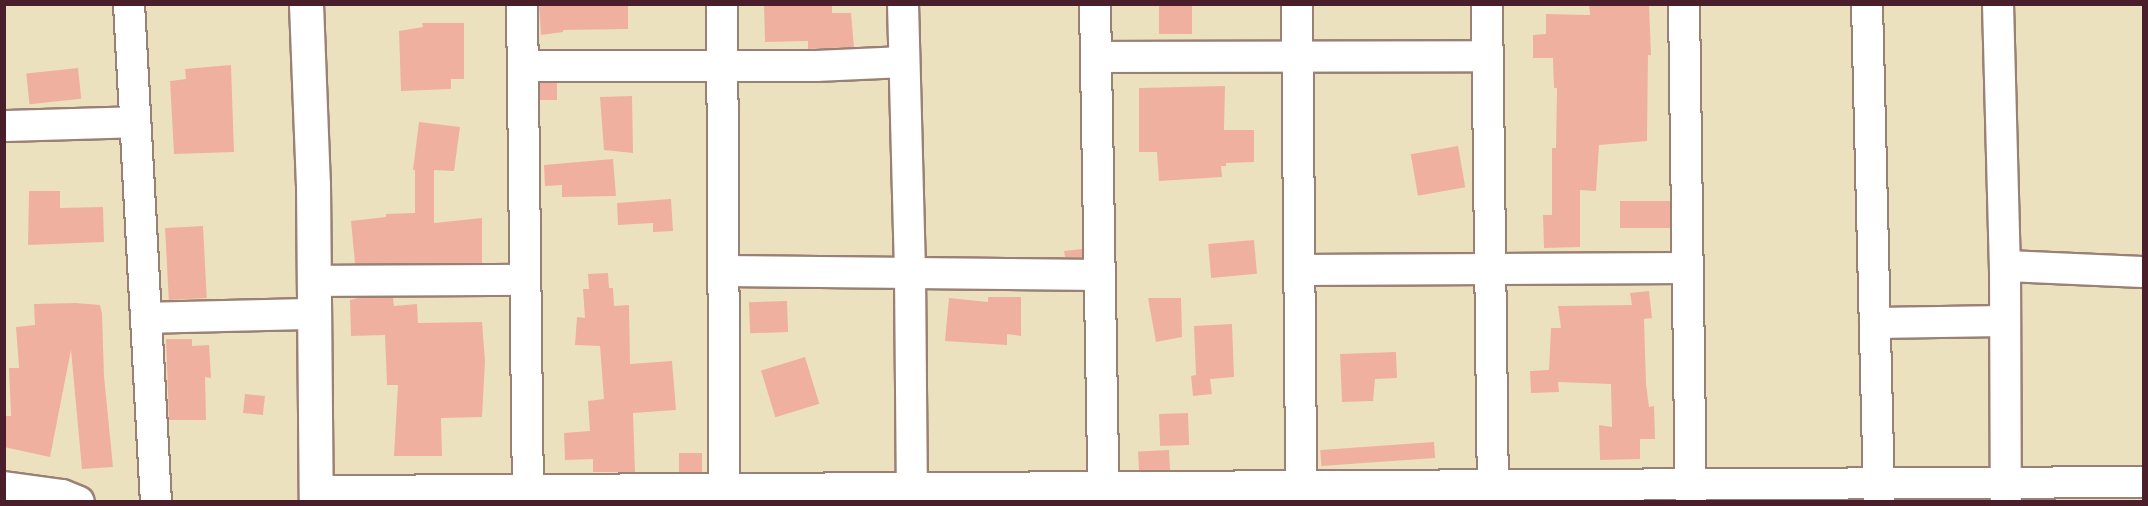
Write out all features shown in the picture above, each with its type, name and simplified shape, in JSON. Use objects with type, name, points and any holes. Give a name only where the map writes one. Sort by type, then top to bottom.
[{"type":"street","points":[[129,4],[156,501]]},
{"type":"street","points":[[306,4],[316,496],[1879,493],[2131,489]]},
{"type":"street","points":[[522,4],[528,496]]},
{"type":"street","points":[[722,4],[726,271],[725,495]]},
{"type":"street","points":[[903,4],[910,273],[912,495]]},
{"type":"street","points":[[1095,4],[1104,494]]},
{"type":"street","points":[[1296,4],[1301,494]]},
{"type":"street","points":[[1487,4],[1493,494]]},
{"type":"street","points":[[1684,4],[1691,493]]},
{"type":"street","points":[[1867,4],[1879,493]]},
{"type":"street","points":[[1998,4],[2005,266],[2005,492]]},
{"type":"street","points":[[1096,57],[1487,56]]},
{"type":"street","points":[[523,66],[723,66],[904,62]]},
{"type":"street","points":[[4,126],[135,122]]},
{"type":"street","points":[[2005,266],[2144,272]]},
{"type":"street","points":[[1299,270],[1687,268]]},
{"type":"street","points":[[726,271],[1100,275]]},
{"type":"street","points":[[313,281],[524,280]]},
{"type":"street","points":[[146,318],[313,314]]},
{"type":"street","points":[[1875,323],[2005,321]]},
{"type":"street","points":[[4,487],[62,495],[79,501]]},
{"type":"building","points":[[539,4],[628,4],[628,29],[563,30],[563,32],[541,35]]},
{"type":"building","points":[[764,4],[832,4],[832,13],[851,13],[854,47],[808,49],[808,41],[765,42]]},
{"type":"building","points":[[1159,4],[1192,4],[1192,34],[1159,34]]},
{"type":"building","points":[[1589,4],[1649,4],[1651,55],[1648,55],[1647,141],[1599,145],[1596,191],[1580,190],[1580,247],[1544,248],[1543,215],[1552,215],[1552,148],[1556,148],[1557,88],[1554,88],[1553,58],[1533,58],[1533,35],[1546,34],[1546,14],[1590,15]]},
{"type":"building","points":[[422,23],[464,23],[464,79],[451,79],[451,89],[401,91],[399,31],[423,27]]},
{"type":"building","points":[[231,65],[234,152],[174,154],[170,81],[186,79],[185,69]]},
{"type":"building","points":[[78,68],[81,99],[30,104],[26,73]]},
{"type":"building","points":[[540,83],[557,83],[557,100],[540,100]]},
{"type":"building","points":[[1225,86],[1224,130],[1254,130],[1254,162],[1226,163],[1226,166],[1221,166],[1222,177],[1159,181],[1157,152],[1139,152],[1139,88]]},
{"type":"building","points":[[632,96],[633,153],[604,150],[600,97]]},
{"type":"building","points":[[419,122],[460,127],[454,171],[434,170],[434,223],[482,218],[482,263],[355,264],[351,221],[386,217],[386,214],[415,213],[415,170],[413,170]]},
{"type":"building","points":[[1458,146],[1465,187],[1418,196],[1411,154]]},
{"type":"building","points":[[613,159],[616,196],[562,197],[562,185],[545,186],[544,165]]},
{"type":"building","points":[[29,191],[60,191],[60,208],[103,207],[104,242],[28,245]]},
{"type":"building","points":[[671,199],[673,231],[653,232],[653,223],[618,225],[617,203]]},
{"type":"building","points":[[1620,201],[1670,201],[1670,228],[1620,228]]},
{"type":"building","points":[[203,226],[207,298],[169,300],[165,228]]},
{"type":"building","points":[[1254,240],[1257,274],[1211,278],[1208,244]]},
{"type":"building","points":[[1082,249],[1082,258],[1065,257],[1064,251]]},
{"type":"building","points":[[608,273],[609,288],[613,288],[614,306],[629,305],[630,364],[672,361],[676,410],[633,413],[635,472],[593,472],[593,459],[565,460],[564,433],[590,431],[588,401],[604,399],[600,346],[575,345],[577,317],[585,318],[583,289],[589,289],[588,274]]},
{"type":"building","points":[[1649,291],[1652,318],[1644,319],[1646,384],[1649,407],[1654,406],[1655,439],[1640,439],[1640,459],[1600,460],[1599,425],[1612,427],[1611,384],[1558,382],[1559,392],[1531,393],[1530,371],[1549,370],[1551,328],[1561,328],[1558,306],[1632,305],[1630,293]]},
{"type":"building","points":[[988,297],[1021,297],[1021,336],[1007,334],[1007,345],[945,341],[949,298],[988,302]]},
{"type":"building","points":[[393,298],[394,306],[417,304],[418,323],[482,322],[485,361],[482,417],[441,418],[442,456],[394,456],[398,385],[387,385],[385,335],[351,336],[350,300]]},
{"type":"building","points":[[1148,298],[1181,298],[1182,337],[1156,342]]},
{"type":"building","points":[[787,301],[788,332],[750,333],[749,302]]},
{"type":"building","points":[[34,304],[100,305],[102,313],[104,376],[113,467],[82,469],[71,350],[50,457],[4,447],[4,416],[11,416],[9,368],[19,368],[16,327],[35,325]]},
{"type":"building","points":[[1232,324],[1234,377],[1210,379],[1212,394],[1193,396],[1191,376],[1196,375],[1194,326]]},
{"type":"building","points":[[166,339],[192,339],[192,346],[209,345],[211,378],[205,377],[206,420],[169,420]]},
{"type":"building","points":[[1396,352],[1397,378],[1375,379],[1373,401],[1342,402],[1340,354]]},
{"type":"building","points":[[805,357],[819,404],[775,417],[761,370]]},
{"type":"building","points":[[245,394],[265,396],[263,415],[243,413]]},
{"type":"building","points":[[1188,413],[1189,445],[1160,446],[1159,414]]},
{"type":"building","points":[[1434,442],[1435,458],[1321,466],[1320,450]]},
{"type":"building","points":[[1169,450],[1170,470],[1139,472],[1138,452]]},
{"type":"building","points":[[679,453],[702,453],[702,472],[679,472]]}]
